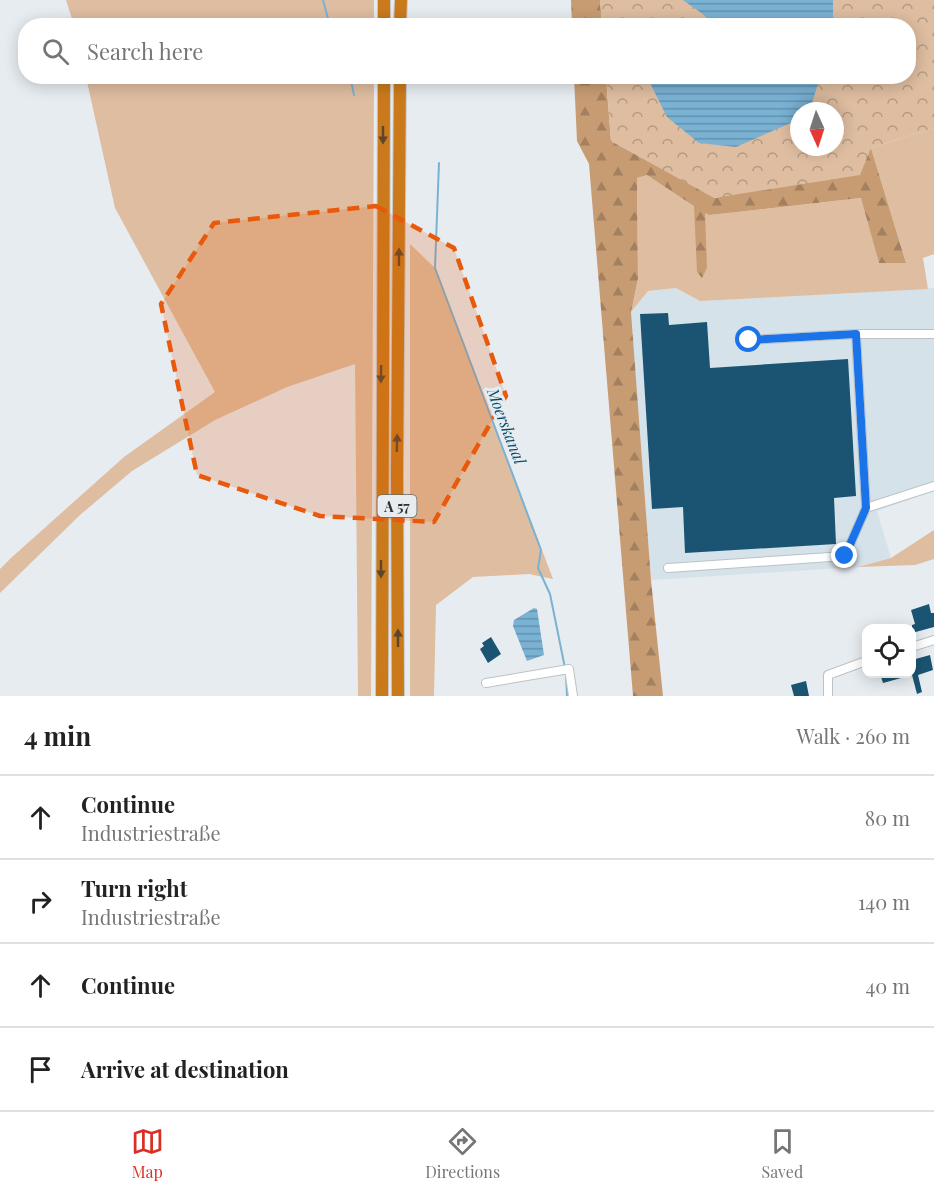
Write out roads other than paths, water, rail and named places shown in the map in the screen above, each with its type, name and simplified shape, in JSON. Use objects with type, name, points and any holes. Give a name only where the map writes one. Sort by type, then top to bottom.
[{"type":"highway","points":[[384,0],[384,18]]},
{"type":"highway","points":[[400,18],[401,0]]},
{"type":"highway","name":"A 57","points":[[382,696],[384,84]]},
{"type":"highway","name":"A 57","points":[[398,696],[400,84]]},
{"type":"street","points":[[668,568],[845,556],[866,508],[856,334]]},
{"type":"street","points":[[749,340],[856,334],[934,334]]},
{"type":"street","points":[[866,508],[934,486]]},
{"type":"street","points":[[916,646],[934,640]]},
{"type":"street","points":[[828,696],[828,675],[862,662]]},
{"type":"street","points":[[486,682],[566,669],[573,696]]},
{"type":"water","points":[[683,0],[833,0],[833,18],[706,18]]},
{"type":"water","points":[[650,84],[818,84],[812,102],[790,102],[790,123],[736,147],[699,143],[667,117]]},
{"type":"water","points":[[534,608],[537,609],[544,655],[527,661],[513,626],[514,620]]},
{"type":"waterway","name":"Moerskanal","points":[[323,0],[328,18]]},
{"type":"waterway","name":"Moerskanal","points":[[352,84],[354,95]]},
{"type":"waterway","name":"Moerskanal","points":[[439,163],[435,268],[541,550],[538,568],[550,594],[565,668]]},
{"type":"waterway","name":"Moerskanal","points":[[566,673],[567,696]]}]
